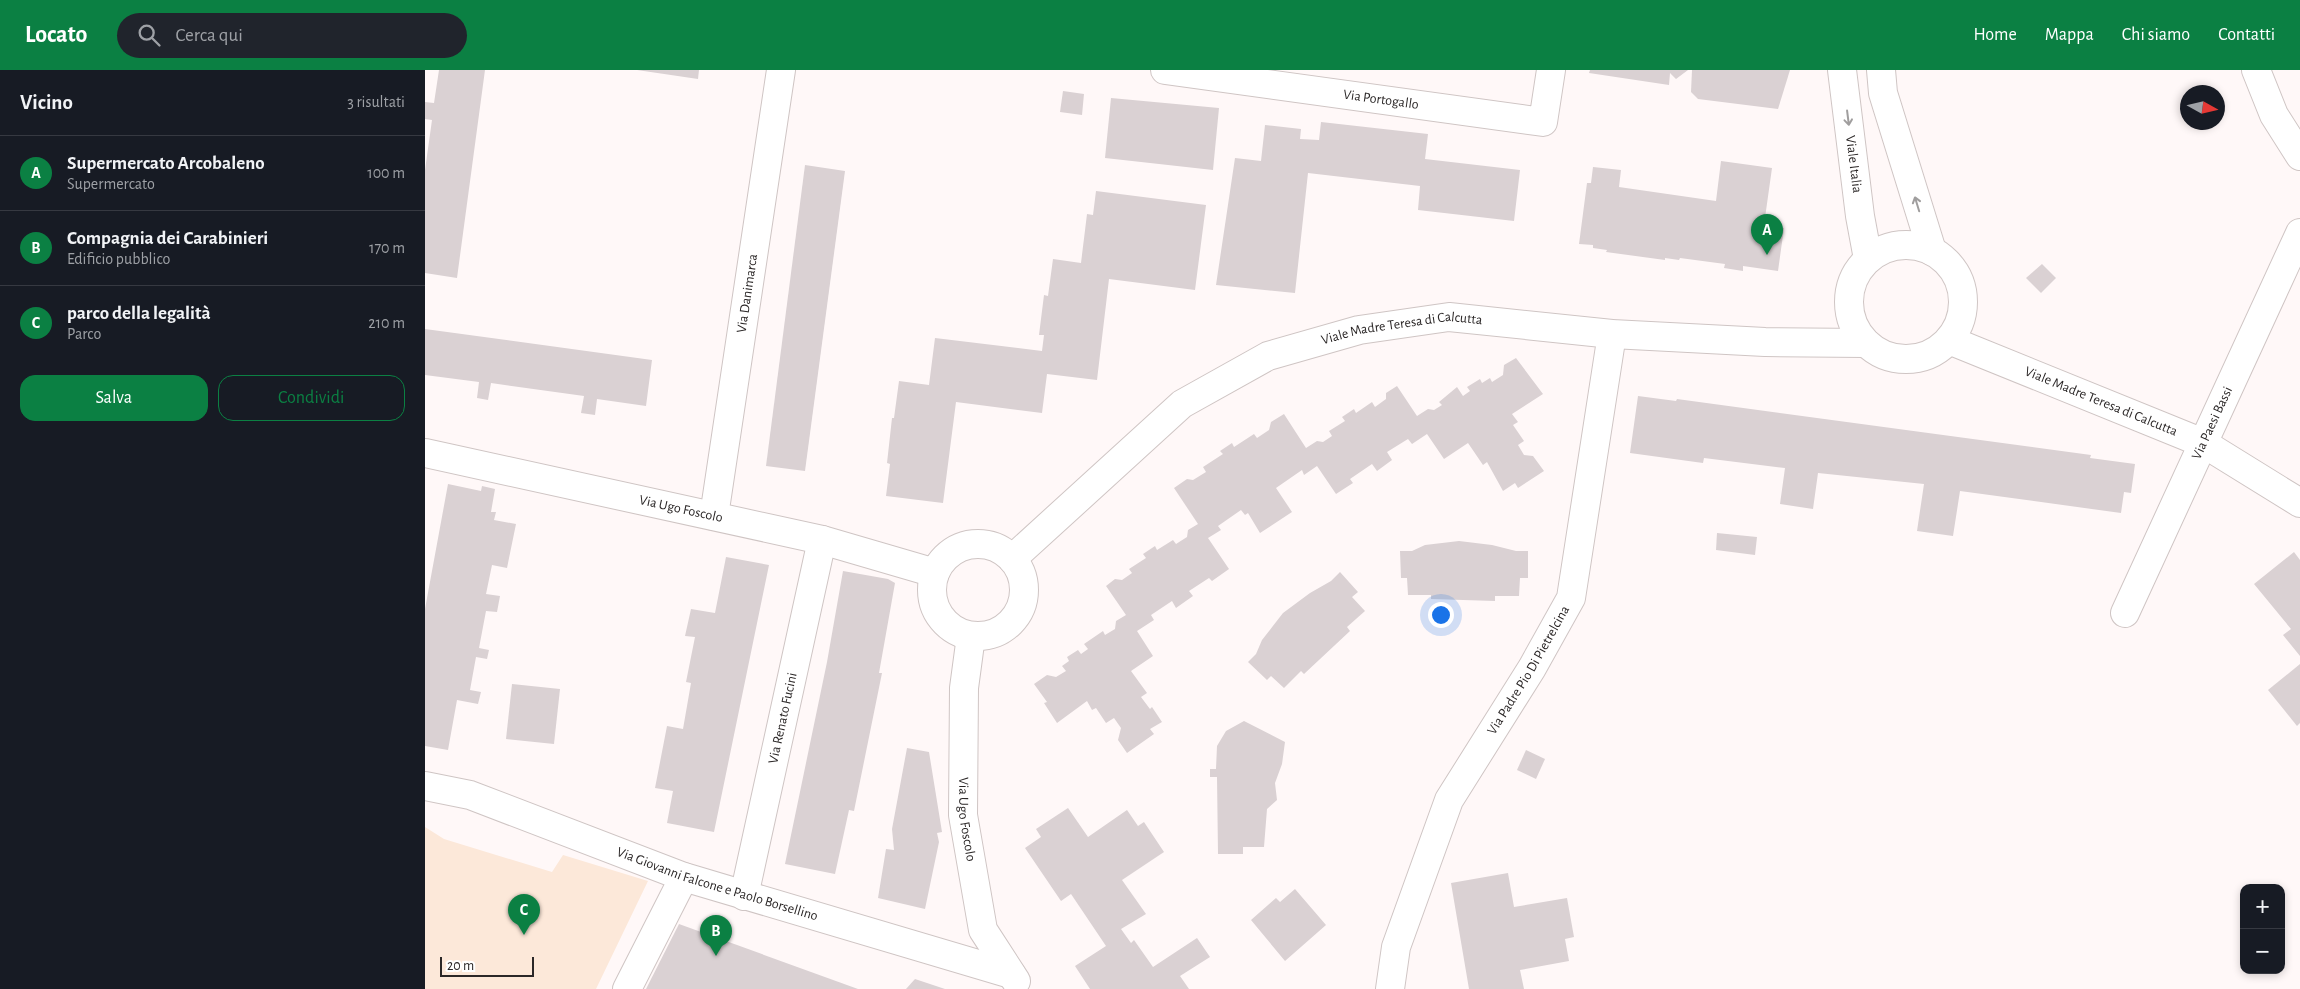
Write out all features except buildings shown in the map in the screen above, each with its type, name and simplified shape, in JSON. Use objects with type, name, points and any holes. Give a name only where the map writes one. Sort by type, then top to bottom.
[{"type":"street","name":"Via Danimarca","points":[[714,516],[781,70]]},
{"type":"street","name":"Via Portogallo","points":[[1165,70],[1543,122],[1551,70]]},
{"type":"street","name":"Viale Italia","points":[[1842,70],[1859,216],[1868,259]]},
{"type":"street","points":[[1881,70],[1883,92],[1932,250]]},
{"type":"street","points":[[2256,70],[2274,116],[2300,156]]},
{"type":"street","name":"Via Paesi Bassi","points":[[2125,613],[2300,233]]},
{"type":"street","points":[[1903,244],[1932,250],[1948,262],[1959,279],[1963,299],[1959,322],[1949,340],[1934,352],[1923,357],[1903,360],[1883,355],[1866,343],[1854,327],[1848,301],[1855,274],[1868,259],[1883,248],[1903,244]]},
{"type":"street","name":"Viale Madre Teresa di Calcutta","points":[[1012,559],[1182,404],[1268,356],[1359,330],[1449,317],[1612,334],[1765,342],[1866,343]]},
{"type":"street","name":"Via Padre Pio Di Pietrelcina","points":[[1390,989],[1396,947],[1449,800],[1532,668],[1571,598],[1612,334]]},
{"type":"street","name":"Viale Madre Teresa di Calcutta","points":[[1949,340],[2203,443],[2300,503]]},
{"type":"street","name":"Via Ugo Foscolo","points":[[426,458],[714,516],[822,540],[935,573]]},
{"type":"street","name":"Via Renato Fucini","points":[[744,896],[822,540]]},
{"type":"street","points":[[984,543],[1006,552],[1012,559],[1021,572],[1024,596],[1015,618],[995,633],[971,636],[949,627],[934,607],[931,583],[941,560],[960,546],[984,543]]},
{"type":"street","name":"Via Ugo Foscolo","points":[[971,636],[964,688],[963,815],[983,930],[1016,982]]},
{"type":"street","name":"Via Giovanni Falcone e Paolo Borsellino","points":[[425,786],[470,795],[684,877],[1016,982]]},
{"type":"street","points":[[627,989],[684,877]]},
{"type":"shaded area","points":[[425,827],[444,839],[552,872],[563,855],[648,881],[596,989],[425,989]]},
{"type":"place","name":"Supermercato Arcobaleno","points":[[1767,255]]},
{"type":"place","name":"parco della legalità","points":[[524,935]]},
{"type":"place","name":"Compagnia dei Carabinieri","points":[[716,956]]}]
